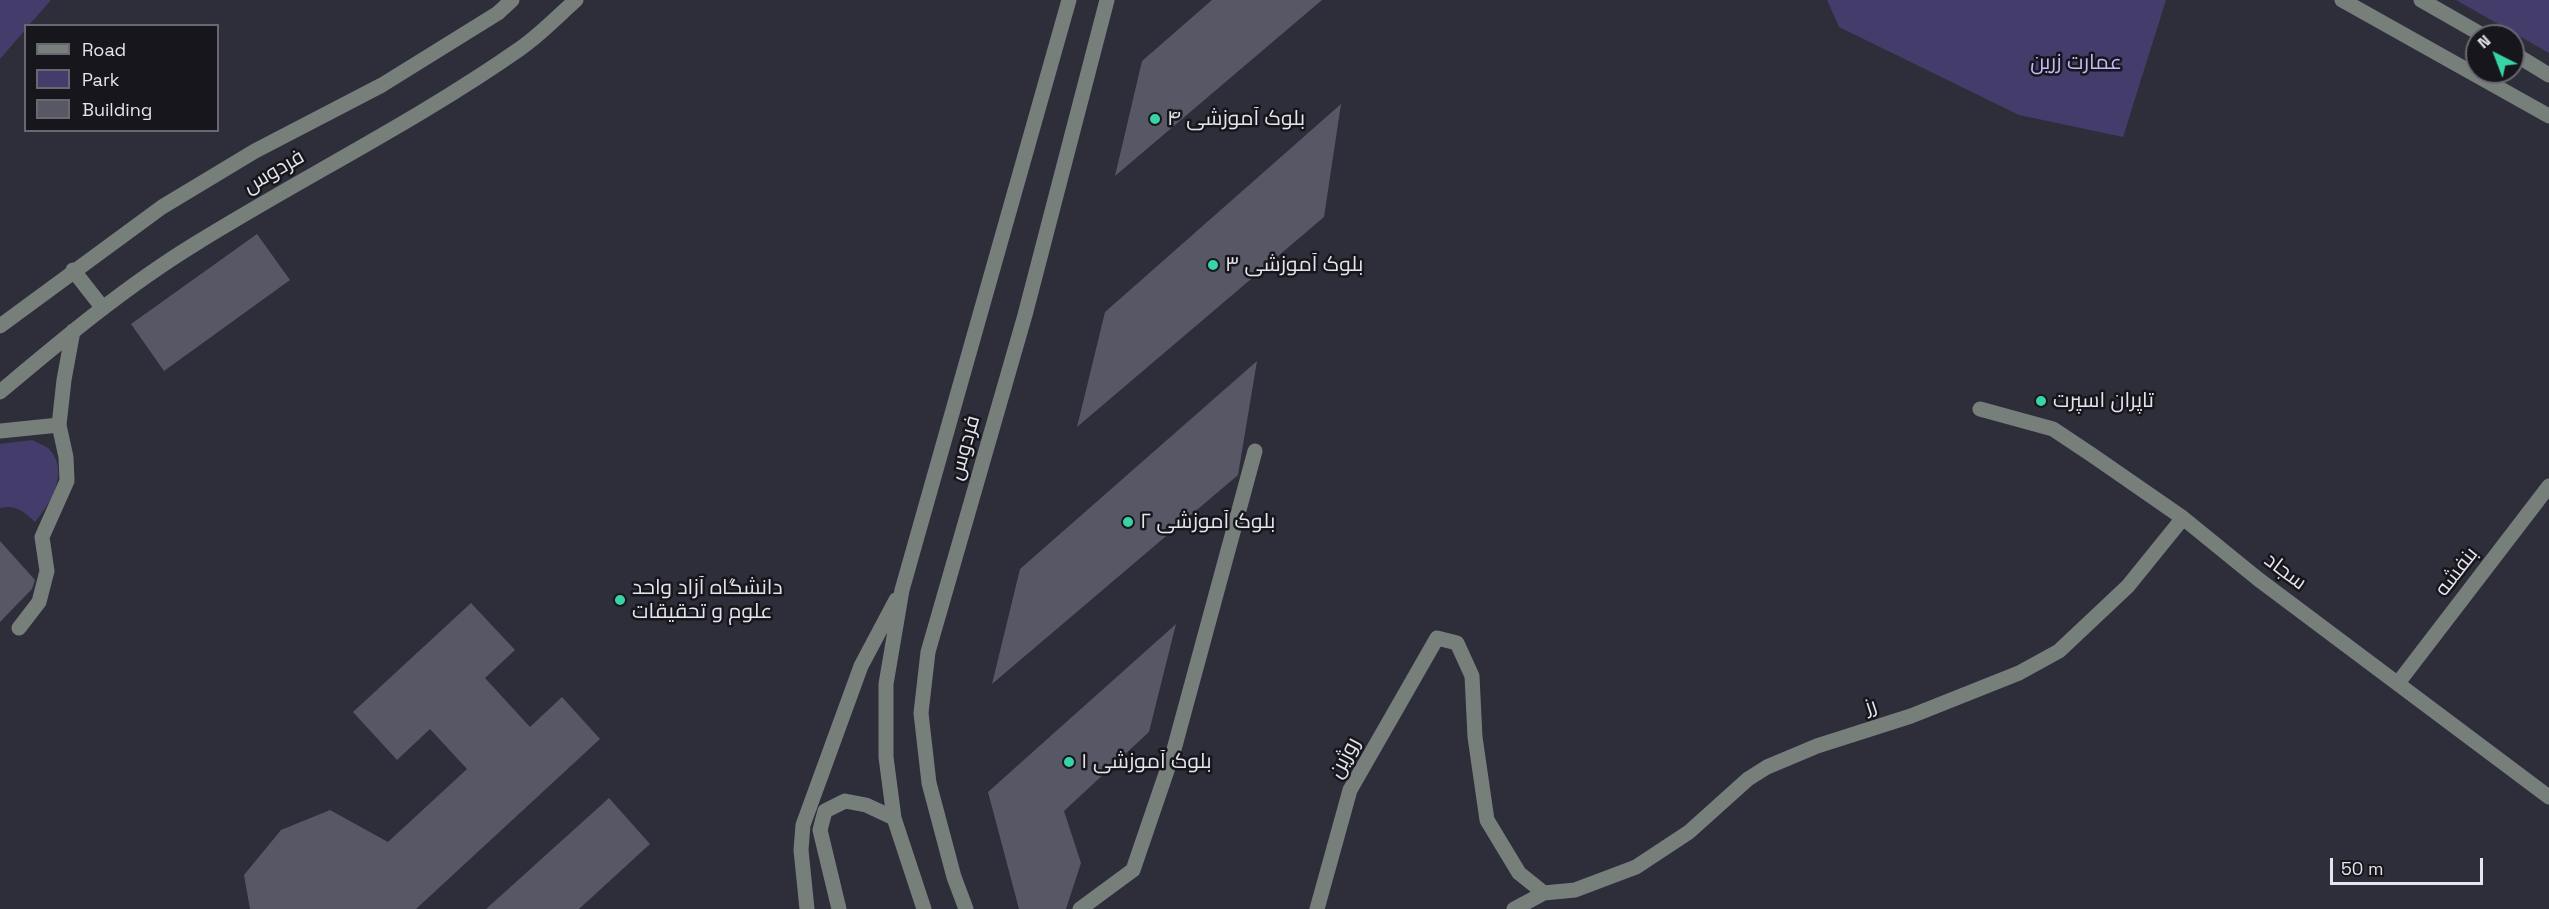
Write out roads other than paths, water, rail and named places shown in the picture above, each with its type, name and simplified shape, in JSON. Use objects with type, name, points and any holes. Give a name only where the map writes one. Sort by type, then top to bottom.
[{"type":"street","name":"فردوس","points":[[0,326],[73,270],[171,202],[255,151],[382,85],[498,13],[512,0]]},
{"type":"street","name":"فردوس","points":[[0,392],[102,307],[192,246],[286,188],[396,128],[523,46],[576,0]]},
{"type":"street","name":"فردوس","points":[[924,909],[894,818],[886,757],[886,684],[902,590],[1069,0]]},
{"type":"street","name":"فردوس","points":[[966,909],[954,877],[929,783],[921,713],[928,652],[1025,315],[1107,0]]},
{"type":"street","points":[[2342,0],[2549,116]]},
{"type":"street","points":[[2421,0],[2465,25]]},
{"type":"street","points":[[2525,60],[2549,75]]},
{"type":"street","points":[[73,270],[102,307]]},
{"type":"street","points":[[19,628],[39,602],[47,571],[42,537],[67,481],[66,457],[59,425],[73,331]]},
{"type":"street","name":"سجاد","points":[[1980,409],[2053,429],[2183,518],[2258,579],[2549,797]]},
{"type":"street","points":[[0,431],[59,425]]},
{"type":"street","points":[[1080,909],[1133,870],[1173,753],[1255,451]]},
{"type":"street","name":"بنفشه","points":[[2398,683],[2549,486]]},
{"type":"street","name":"رز","points":[[1544,893],[1575,890],[1636,867],[1689,832],[1748,779],[1767,767],[1817,746],[1911,716],[1999,681],[2059,651],[2128,586],[2183,518]]},
{"type":"street","points":[[807,909],[801,850],[802,825],[861,666],[902,590]]},
{"type":"street","name":"روژین","points":[[1317,909],[1350,790],[1437,639],[1457,643],[1472,676],[1475,737],[1487,820],[1519,873],[1544,893]]},
{"type":"street","points":[[839,909],[820,830],[825,811],[845,801],[866,805],[894,818]]},
{"type":"street","points":[[1514,909],[1544,893]]},
{"type":"place","name":"بلوک آموزشی ۴","points":[[1155,119]]},
{"type":"place","name":"بلوک آموزشی ۳","points":[[1213,265]]},
{"type":"place","name":"تاپران اسپرت","points":[[2041,401]]},
{"type":"place","name":"بلوک آموزشی ۲","points":[[1128,522]]},
{"type":"place","name":"دانشگاه آزاد واحد علوم و تحقیقات","points":[[620,600]]},
{"type":"place","name":"بلوک آموزشی ۱","points":[[1069,762]]},
{"type":"park label","name":"عمارت زرین","points":[[2076,63]]}]
